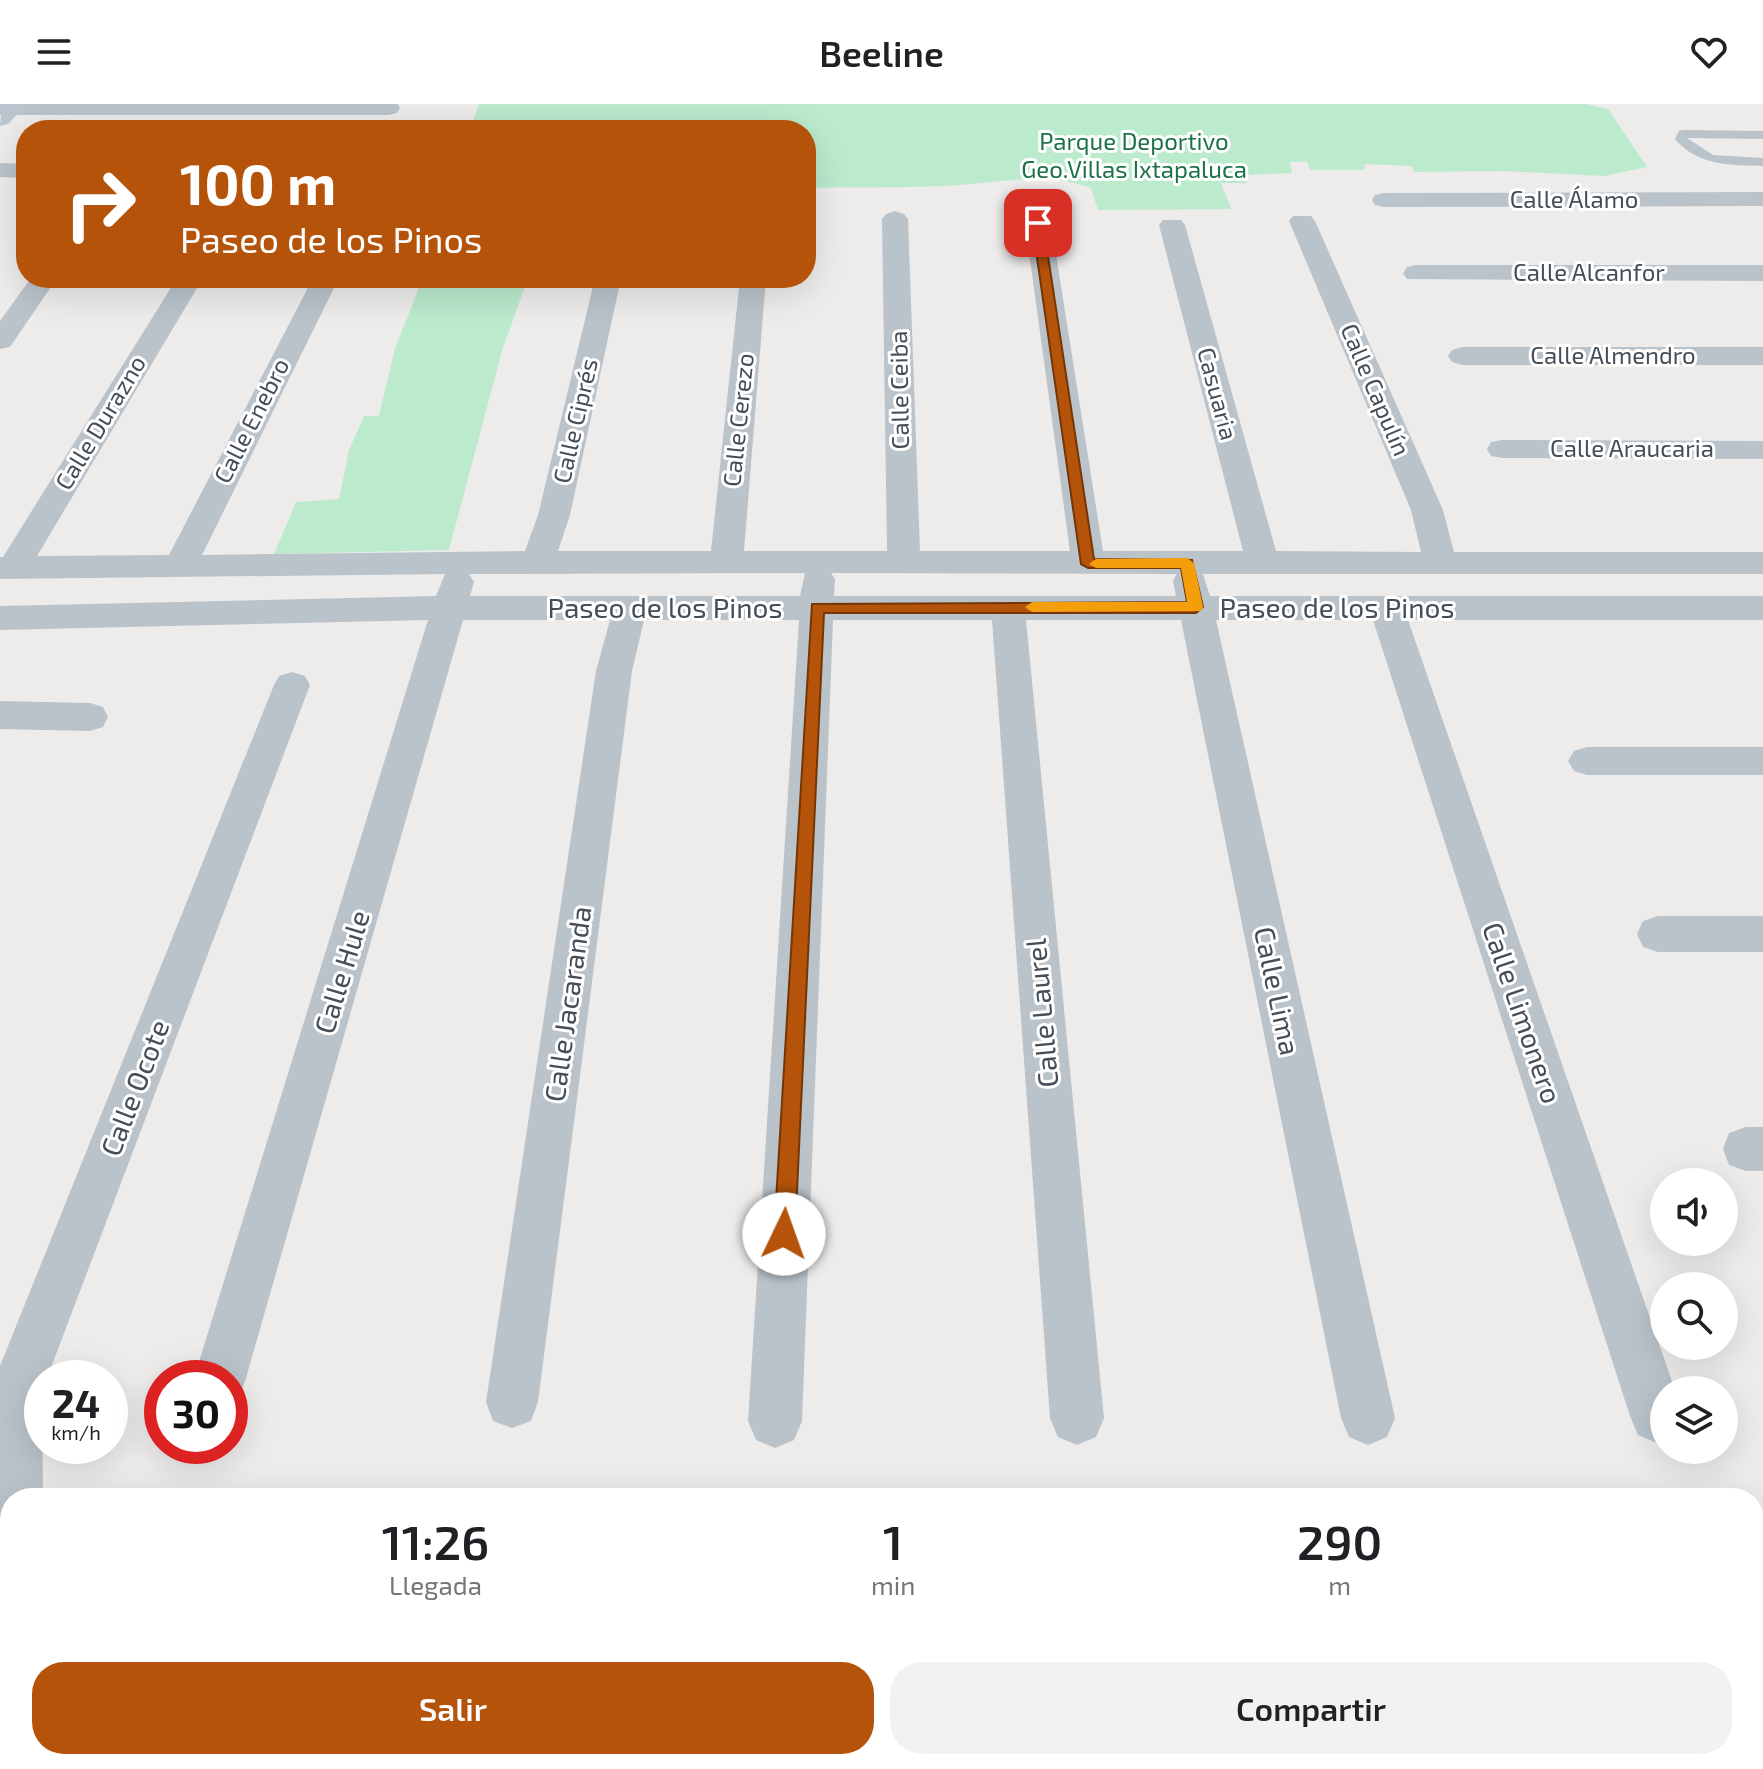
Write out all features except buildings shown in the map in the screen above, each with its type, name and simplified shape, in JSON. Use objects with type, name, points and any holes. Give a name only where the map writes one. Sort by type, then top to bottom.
[{"type":"street","points":[[7,110],[389,108]]},
{"type":"street","name":"Calle Álamo","points":[[1384,200],[1763,199]]},
{"type":"street","name":"Calle Ceiba","points":[[895,219],[904,562]]},
{"type":"street","name":"Calle Capulín","points":[[1302,221],[1427,510],[1440,562]]},
{"type":"street","points":[[1038,223],[1088,564]]},
{"type":"street","name":"Casuaria","points":[[1172,225],[1263,563]]},
{"type":"street","name":"Calle Alcanfor","points":[[1416,273],[1763,273]]},
{"type":"street","points":[[0,341],[37,288]]},
{"type":"street","name":"Calle Durazno","points":[[6,568],[184,288]]},
{"type":"street","name":"Calle Enebro","points":[[180,565],[321,288]]},
{"type":"street","name":"Calle Ciprés","points":[[538,562],[554,515],[606,288]]},
{"type":"street","name":"Calle Cerezo","points":[[726,562],[752,288]]},
{"type":"street","name":"Calle Almendro","points":[[1462,356],[1763,356]]},
{"type":"street","name":"Calle Araucaria","points":[[1502,449],[1763,450]]},
{"type":"street","name":"Paseo de los Pinos","points":[[6,568],[538,562],[1763,563]]},
{"type":"street","points":[[775,1421],[819,562]]},
{"type":"street","name":"Calle Lima","points":[[1187,563],[1368,1418]]},
{"type":"street","name":"Calle Hule","points":[[225,1360],[451,608],[461,565]]},
{"type":"street","name":"Calle Jacaranda","points":[[512,1402],[614,671],[630,607]]},
{"type":"street","name":"Calle Laurel","points":[[1008,607],[1077,1418]]},
{"type":"street","name":"Paseo de los Pinos","points":[[0,618],[451,608],[1763,608]]},
{"type":"street","name":"Calle Limonero","points":[[1387,610],[1650,1395]]},
{"type":"street","name":"Calle Ocote","points":[[15,1488],[17,1389],[292,685]]},
{"type":"street","points":[[0,715],[90,717]]},
{"type":"street","points":[[1587,761],[1763,761]]},
{"type":"street","points":[[1658,934],[1763,934]]},
{"type":"lane","points":[[1763,135],[1683,134],[1681,139],[1696,155],[1712,160],[1763,162]]},
{"type":"green space","name":"Parque Deportivo Geo.Villas Ixtapaluca","points":[[479,104],[1585,104],[1608,109],[1647,167],[1604,176],[1502,171],[1415,172],[1411,166],[1365,164],[1364,170],[1310,170],[1307,162],[1290,162],[1292,173],[1245,175],[1247,183],[1221,183],[1231,209],[1098,210],[1091,188],[1055,180],[926,187],[816,188],[816,120],[473,120]]},
{"type":"green space","points":[[419,288],[524,288],[502,351],[449,550],[274,554],[296,502],[339,499],[349,450],[364,416],[379,416],[395,348]]},
{"type":"slow traffic","points":[[1032,607],[1196,607],[1187,563],[1096,564]]},
{"type":"route","points":[[784,1234],[817,608],[1196,607],[1187,563],[1088,564],[1038,223]]}]
